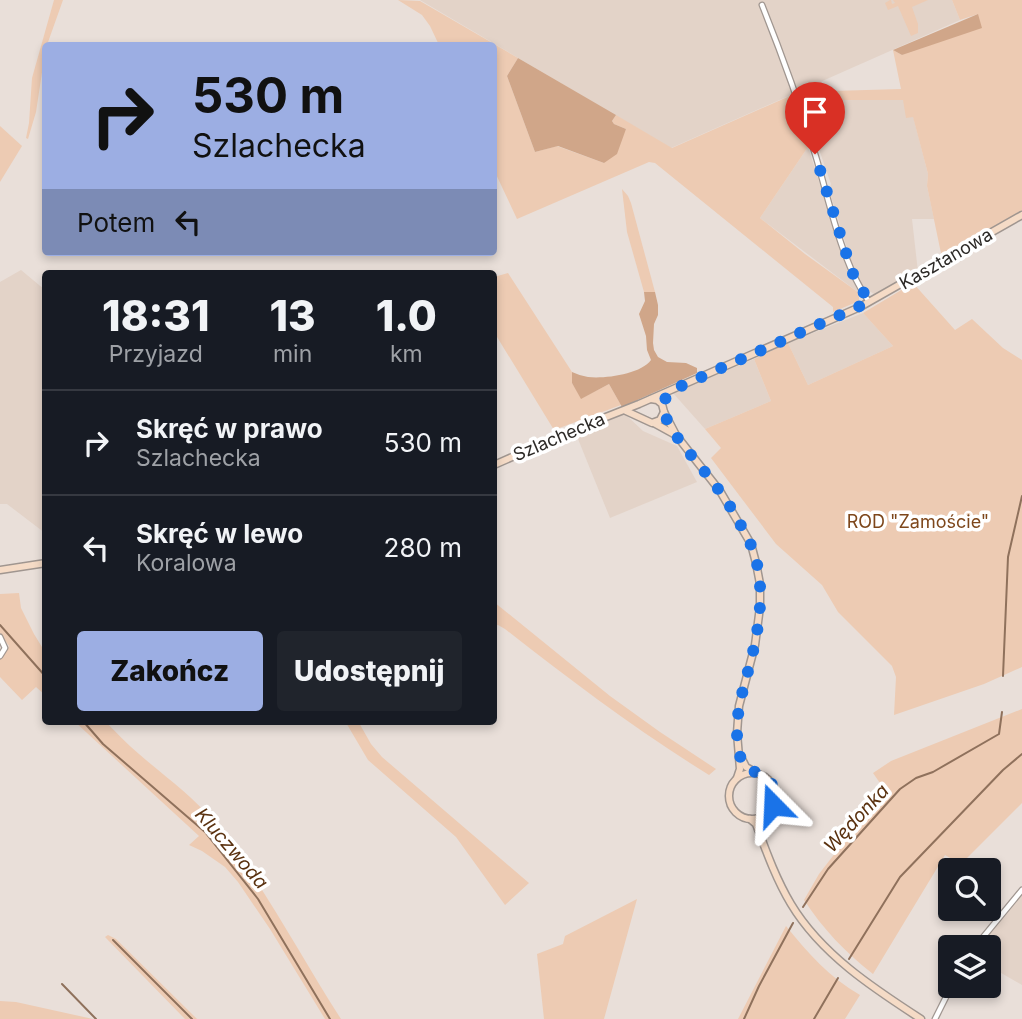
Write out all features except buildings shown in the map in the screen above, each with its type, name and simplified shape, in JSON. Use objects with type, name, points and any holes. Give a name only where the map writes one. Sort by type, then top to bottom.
[{"type":"street","points":[[762,5],[807,127],[852,272],[869,302]]},
{"type":"street","name":"Kasztanowa","points":[[869,302],[1022,215]]},
{"type":"street","name":"Szlachecka","points":[[497,464],[573,430],[625,411],[869,302]]},
{"type":"street","points":[[654,423],[662,418],[666,397],[670,391]]},
{"type":"street","points":[[676,435],[642,419],[640,409],[648,400],[660,402],[676,435],[727,502],[751,544],[760,584],[755,645],[739,706],[737,733],[740,774],[730,789],[730,802],[737,814],[755,824],[789,901],[807,927],[849,969],[921,1019]]},
{"type":"street","name":"Szlachecka","points":[[625,411],[642,419]]},
{"type":"street","points":[[0,570],[42,564]]},
{"type":"street","points":[[0,637],[5,648],[0,656]]},
{"type":"street","points":[[740,755],[746,767],[768,779],[774,790],[773,805],[762,819],[762,841]]},
{"type":"street","points":[[737,779],[744,774],[757,773]]},
{"type":"street","points":[[750,819],[764,816]]},
{"type":"street","points":[[985,935],[1022,890]]},
{"type":"street","points":[[935,1019],[946,998]]},
{"type":"shaded area","points":[[420,0],[952,0],[960,20],[671,148],[497,45],[497,42],[491,42]]},
{"type":"shaded area","points":[[978,14],[982,28],[902,55],[893,50]]},
{"type":"shaded area","points":[[518,58],[616,115],[612,121],[614,124],[626,129],[617,154],[604,163],[558,146],[535,152],[507,76]]},
{"type":"shaded area","points":[[802,100],[903,100],[913,116],[928,174],[927,186],[934,219],[912,219],[918,272],[880,293],[874,294],[863,287],[852,264],[829,190],[831,184]]},
{"type":"shaded area","points":[[808,147],[845,263],[859,293],[760,218]]},
{"type":"shaded area","points":[[21,270],[42,288],[42,531],[7,504],[0,504],[0,282]]},
{"type":"shaded area","points":[[644,292],[655,292],[658,305],[653,343],[658,357],[667,362],[686,363],[697,368],[697,373],[622,407],[609,384],[581,399],[572,383],[572,372],[588,377],[613,376],[639,369],[651,360],[639,314],[645,301]]},
{"type":"shaded area","points":[[863,313],[893,346],[808,385],[788,343]]},
{"type":"shaded area","points":[[754,359],[771,401],[705,429],[673,393]]},
{"type":"shaded area","points":[[625,414],[643,431],[677,446],[697,482],[610,518],[576,434]]},
{"type":"shaded area","points":[[1022,895],[1022,985],[1001,973],[1001,935],[988,935]]},
{"type":"green space","points":[[54,0],[63,0],[48,42],[42,42]]},
{"type":"green space","points":[[398,0],[420,1],[490,42],[438,42],[422,15]]},
{"type":"green space","points":[[891,0],[892,4],[895,3],[893,0],[928,0],[912,7],[918,33],[911,36],[898,6],[888,10],[885,3]]},
{"type":"green space","points":[[952,0],[1022,0],[1022,211],[942,258],[927,186],[928,174],[913,117],[906,118],[903,100],[802,100],[798,92],[901,89],[893,50],[902,55],[978,14],[960,20]]},
{"type":"green space","points":[[42,43],[42,72],[36,112],[28,139],[26,138],[32,78]]},
{"type":"green space","points":[[497,46],[518,58],[507,76],[535,152],[557,146],[604,163],[626,129],[614,124],[612,121],[616,115],[672,148],[792,95],[808,147],[760,218],[859,293],[859,301],[833,312],[833,307],[655,163],[649,162],[517,219],[497,176]]},
{"type":"green space","points":[[0,126],[22,146],[0,182]]},
{"type":"green space","points":[[622,189],[631,203],[655,292],[644,292],[627,232]]},
{"type":"green space","points":[[508,273],[572,372],[572,383],[582,398],[609,384],[621,405],[554,430],[497,337],[497,276]]},
{"type":"green space","name":"ROD \"Zamoście\"","points":[[913,283],[955,330],[972,319],[1003,348],[1022,360],[1022,667],[984,684],[894,715],[896,677],[892,666],[838,612],[822,585],[776,544],[711,458],[721,448],[705,429],[771,401],[754,359],[788,343],[808,385],[893,346],[863,313]]},
{"type":"green space","points":[[19,593],[21,608],[42,647],[42,692],[36,687],[22,700],[0,677],[0,659],[9,646],[0,633],[0,594]]},
{"type":"green space","points":[[497,604],[610,696],[716,769],[709,775],[656,741],[498,625]]},
{"type":"green space","points":[[1022,709],[1022,803],[967,858],[950,858],[945,855],[938,858],[938,867],[873,974],[835,940],[804,900],[836,852],[889,796],[873,773],[891,761]]},
{"type":"green space","points":[[78,725],[109,725],[206,813],[249,869],[341,1019],[325,1019],[270,929],[225,867],[189,845],[199,836]]},
{"type":"green space","points":[[347,725],[360,725],[382,757],[529,883],[505,905],[456,837],[368,760]]},
{"type":"green space","points":[[637,899],[604,1019],[544,1019],[537,954],[563,944],[565,936]]},
{"type":"green space","points":[[786,926],[820,964],[860,995],[845,1019],[738,1019]]},
{"type":"green space","points":[[108,935],[116,939],[197,1019],[185,1019],[105,937]]},
{"type":"green space","points":[[0,1001],[16,1002],[93,1019],[0,1019]]},
{"type":"waterway","name":"Wędonka","points":[[1003,676],[1008,557],[1022,496]]},
{"type":"waterway","name":"Kluczwoda","points":[[0,625],[42,672]]},
{"type":"waterway","name":"Wędonka","points":[[803,907],[828,869],[900,789],[999,734],[1002,712]]},
{"type":"waterway","name":"Kluczwoda","points":[[86,725],[103,744],[205,832],[258,899],[330,1019]]},
{"type":"waterway","points":[[849,959],[900,877],[1003,770],[1022,754]]},
{"type":"waterway","name":"Wędonka","points":[[744,1019],[793,923]]},
{"type":"waterway","points":[[113,940],[192,1019]]},
{"type":"waterway","points":[[814,1019],[838,978]]},
{"type":"waterway","points":[[62,984],[96,1019]]},
{"type":"route","points":[[773,805],[773,786],[765,777],[746,767],[740,755],[737,733],[739,706],[755,645],[760,607],[760,584],[751,544],[720,491],[676,435],[663,407],[670,391],[869,302],[852,272],[815,154]]}]
